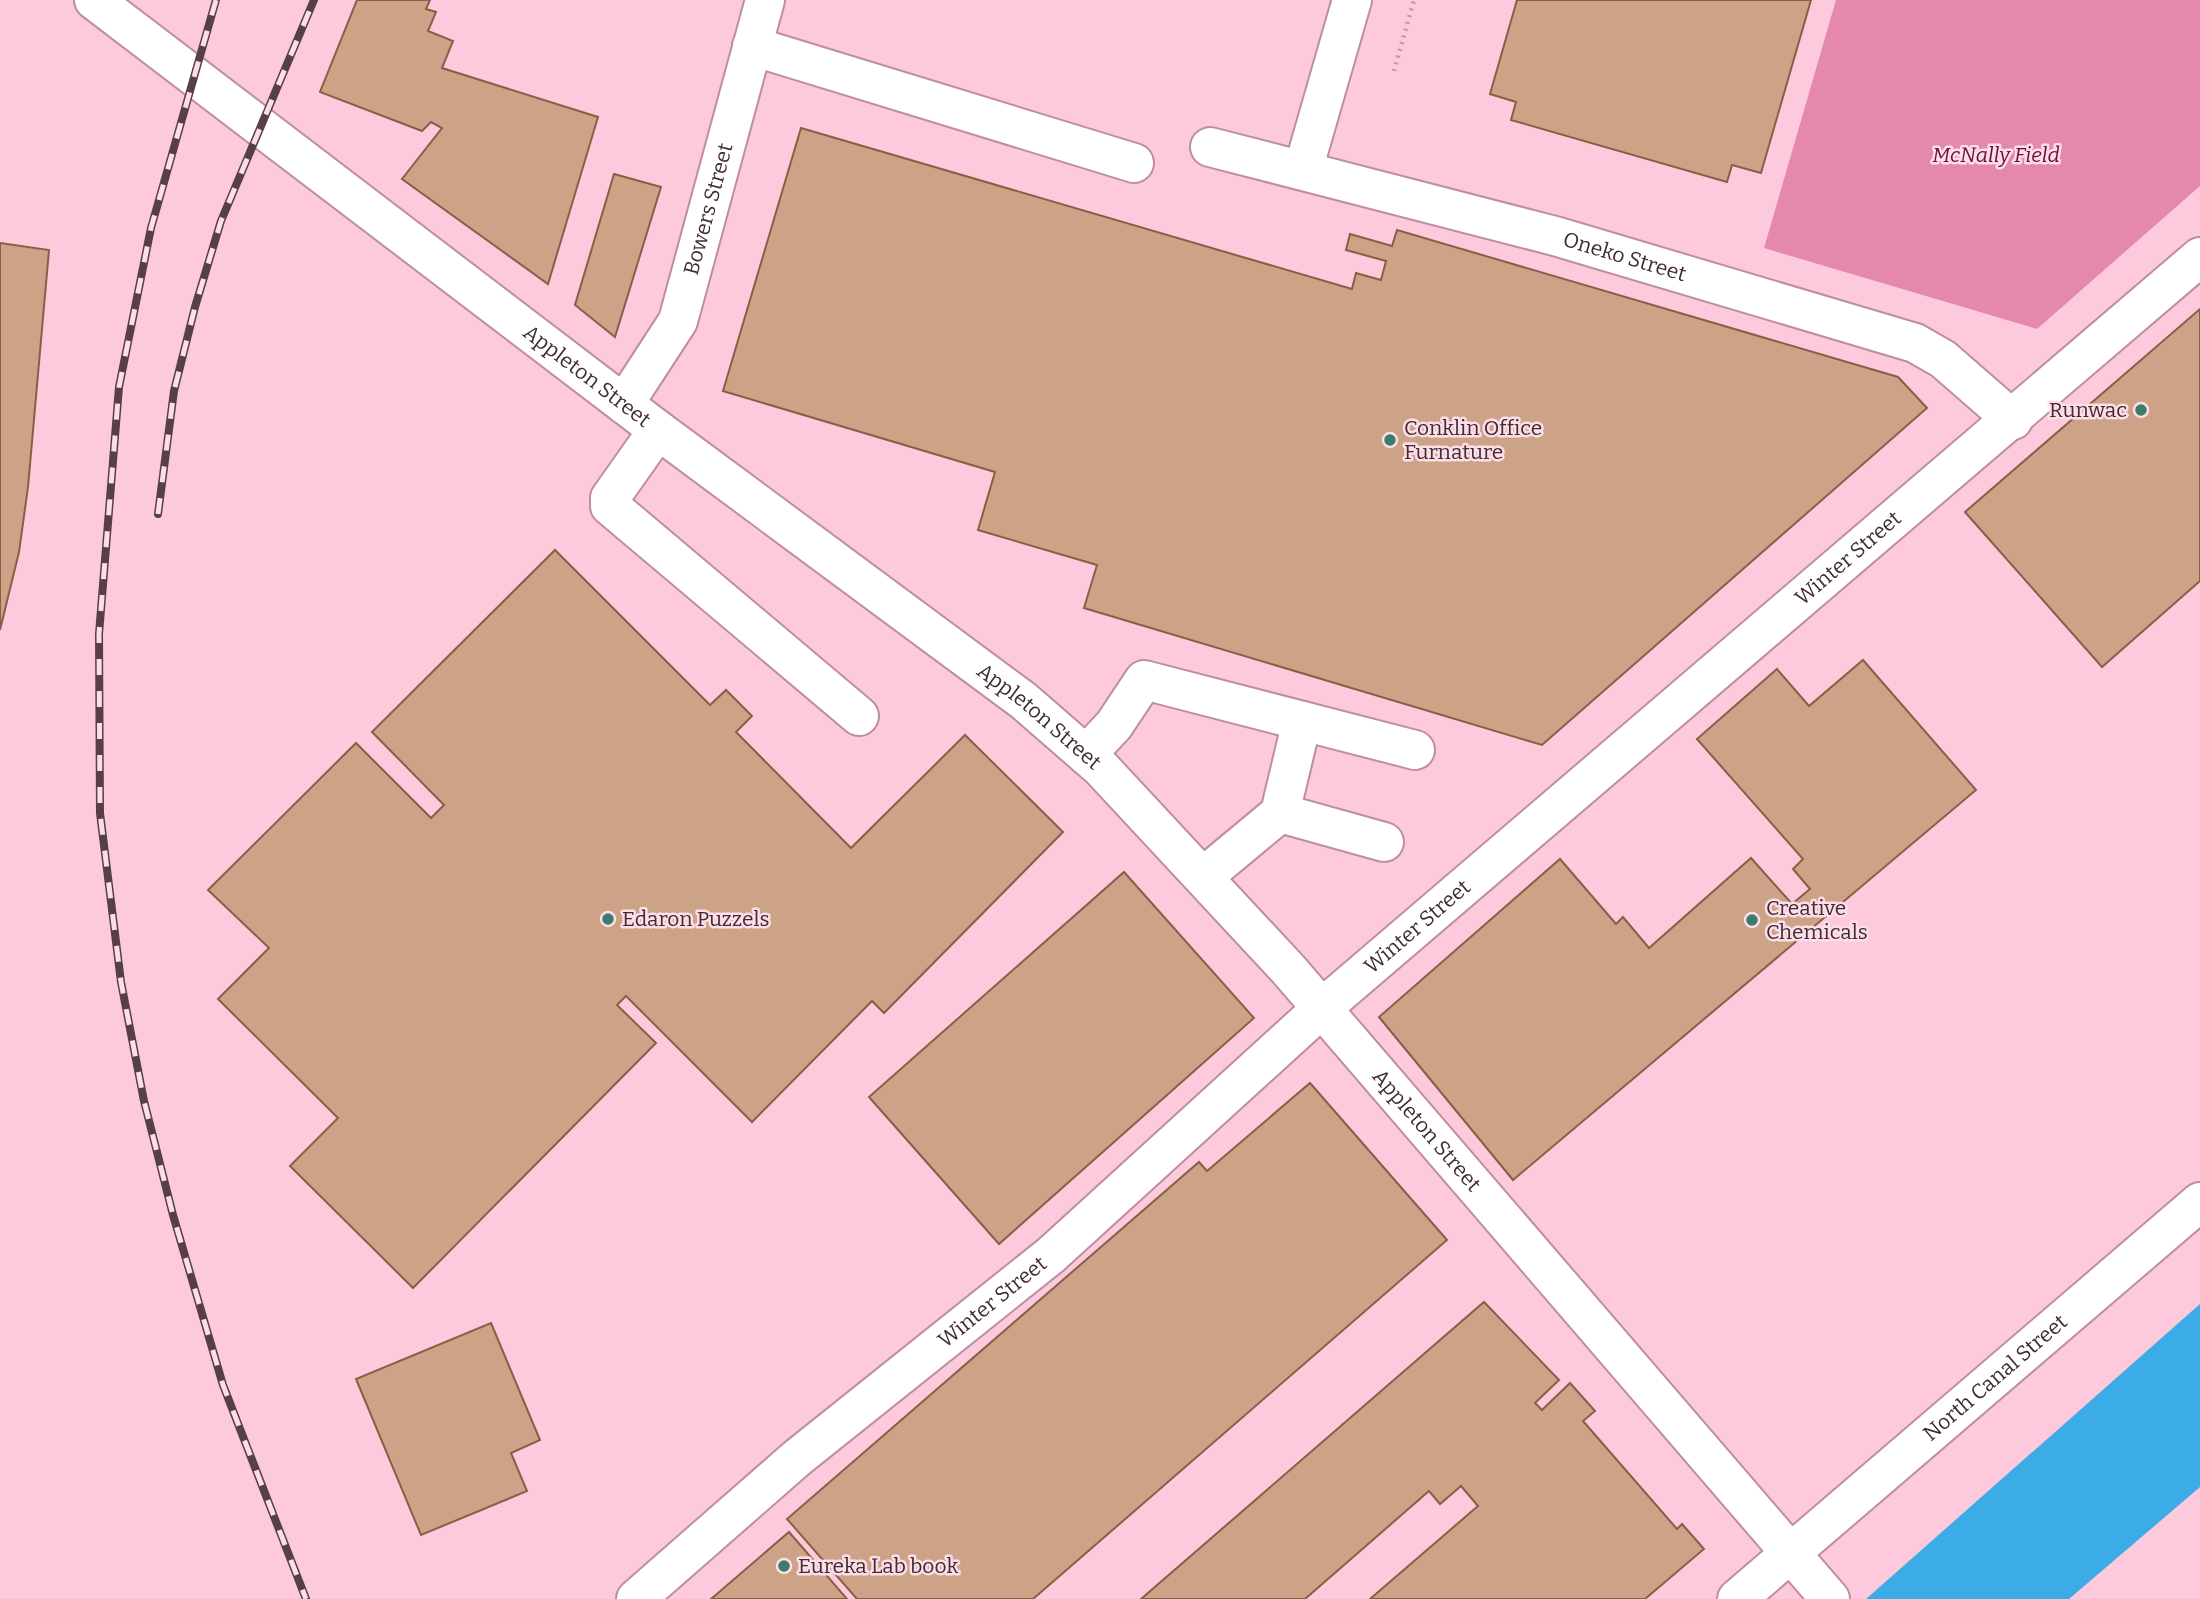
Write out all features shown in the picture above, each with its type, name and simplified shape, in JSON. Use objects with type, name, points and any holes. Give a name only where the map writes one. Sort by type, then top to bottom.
[{"type":"street","name":"Appleton Street","points":[[94,0],[624,404],[1024,701],[1086,755],[1203,877],[1321,1009],[1513,1228],[1824,1592]]},
{"type":"street","name":"Bowers Street","points":[[624,404],[678,321],[765,0]]},
{"type":"street","points":[[1303,170],[1352,0]]},
{"type":"street","points":[[752,46],[1134,163]]},
{"type":"street","name":"Oneko Street","points":[[1210,147],[1555,236],[1915,343],[1943,359],[2013,421]]},
{"type":"street","name":"Winter Street","points":[[636,1599],[797,1458],[1051,1255],[1321,1009],[2013,421],[2200,257]]},
{"type":"street","points":[[659,430],[610,498],[610,506],[859,716]]},
{"type":"street","points":[[1086,755],[1114,725],[1144,680],[1415,750]]},
{"type":"street","points":[[1203,877],[1280,813],[1302,721]]},
{"type":"street","points":[[1280,813],[1384,842]]},
{"type":"street","name":"North Canal Street","points":[[1737,1599],[2200,1202]]},
{"type":"path","points":[[1394,71],[1414,0]]},
{"type":"green space","name":"McNally Field","points":[[1836,0],[2200,0],[2200,186],[2037,329],[1764,248]]},
{"type":"water","points":[[2200,1304],[2200,1487],[2069,1599],[1866,1599]]},
{"type":"building","points":[[357,0],[430,0],[426,9],[436,12],[428,31],[453,41],[442,68],[598,117],[548,284],[402,179],[442,128],[431,122],[422,131],[320,92]]},
{"type":"building","points":[[1517,0],[1811,0],[1761,173],[1732,165],[1727,182],[1511,120],[1516,102],[1490,94]]},
{"type":"building","name":"Conklin Office Furnature","points":[[801,128],[1352,289],[1356,273],[1381,280],[1386,261],[1346,250],[1350,234],[1392,246],[1397,230],[1898,377],[1927,408],[1542,745],[1084,608],[1097,565],[978,530],[995,472],[723,391]]},
{"type":"building","points":[[614,174],[661,187],[615,337],[575,305]]},
{"type":"building","points":[[0,243],[49,250],[28,487],[19,552],[0,630]]},
{"type":"building","name":"Runwac","points":[[2200,309],[2200,581],[2102,667],[1965,512]]},
{"type":"building","name":"Edaron Puzzels","points":[[555,550],[710,705],[726,690],[752,716],[736,732],[851,848],[965,735],[1063,832],[884,1013],[872,1001],[752,1122],[626,996],[617,1005],[656,1043],[413,1288],[290,1166],[338,1118],[218,999],[269,948],[208,890],[356,743],[431,818],[444,805],[372,732]]},
{"type":"building","name":"Creative Chemicals","points":[[1863,660],[1976,790],[1513,1180],[1379,1017],[1560,859],[1616,924],[1623,917],[1649,948],[1751,858],[1792,904],[1810,889],[1793,869],[1803,859],[1697,739],[1777,669],[1809,706]]},
{"type":"building","points":[[1124,872],[1254,1018],[999,1244],[869,1097]]},
{"type":"building","points":[[1310,1083],[1447,1240],[1033,1599],[857,1599],[787,1519],[1199,1162],[1207,1171]]},
{"type":"building","points":[[1484,1302],[1559,1380],[1535,1403],[1542,1410],[1570,1383],[1595,1411],[1583,1421],[1677,1529],[1682,1524],[1704,1549],[1645,1599],[1370,1599],[1478,1506],[1461,1486],[1440,1504],[1429,1491],[1305,1599],[1141,1599]]},
{"type":"building","points":[[491,1323],[540,1440],[511,1453],[527,1491],[421,1535],[356,1379]]},
{"type":"building","name":"Eureka Lab book","points":[[789,1532],[847,1599],[711,1599]]},
{"type":"railway","points":[[216,0],[151,228],[119,387],[99,634],[100,813],[121,982],[144,1101],[173,1215],[223,1385],[306,1599]]},
{"type":"railway","points":[[158,514],[174,391],[195,307],[221,221],[314,0]]},
{"type":"place","name":"Runwac","points":[[2141,410]]},
{"type":"place","name":"Conklin Office Furnature","points":[[1390,440]]},
{"type":"place","name":"Edaron Puzzels","points":[[608,919]]},
{"type":"place","name":"Creative Chemicals","points":[[1752,920]]},
{"type":"place","name":"Eureka Lab book","points":[[784,1566]]}]
